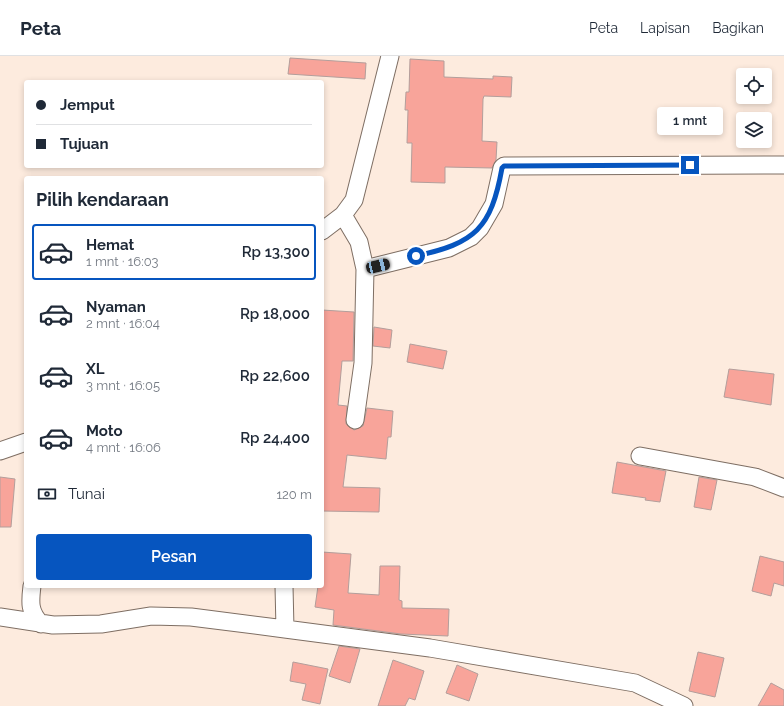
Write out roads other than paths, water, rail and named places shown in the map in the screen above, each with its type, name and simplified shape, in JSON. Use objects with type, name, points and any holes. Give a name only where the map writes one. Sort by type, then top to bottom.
[{"type":"street","points":[[324,229],[343,215],[354,200],[360,182],[390,56]]},
{"type":"street","points":[[366,269],[449,248],[470,237],[480,228],[494,204],[502,168],[504,166],[784,165]]},
{"type":"street","points":[[343,215],[359,242],[366,269],[363,363],[355,420]]},
{"type":"street","points":[[0,451],[24,443]]},
{"type":"street","points":[[640,456],[755,477],[784,488]]},
{"type":"street","points":[[32,588],[30,602],[31,612],[41,624]]},
{"type":"street","points":[[284,588],[285,628]]},
{"type":"street","points":[[0,617],[41,624],[101,624],[151,616],[191,617],[285,628],[430,648],[634,683],[684,706]]}]
